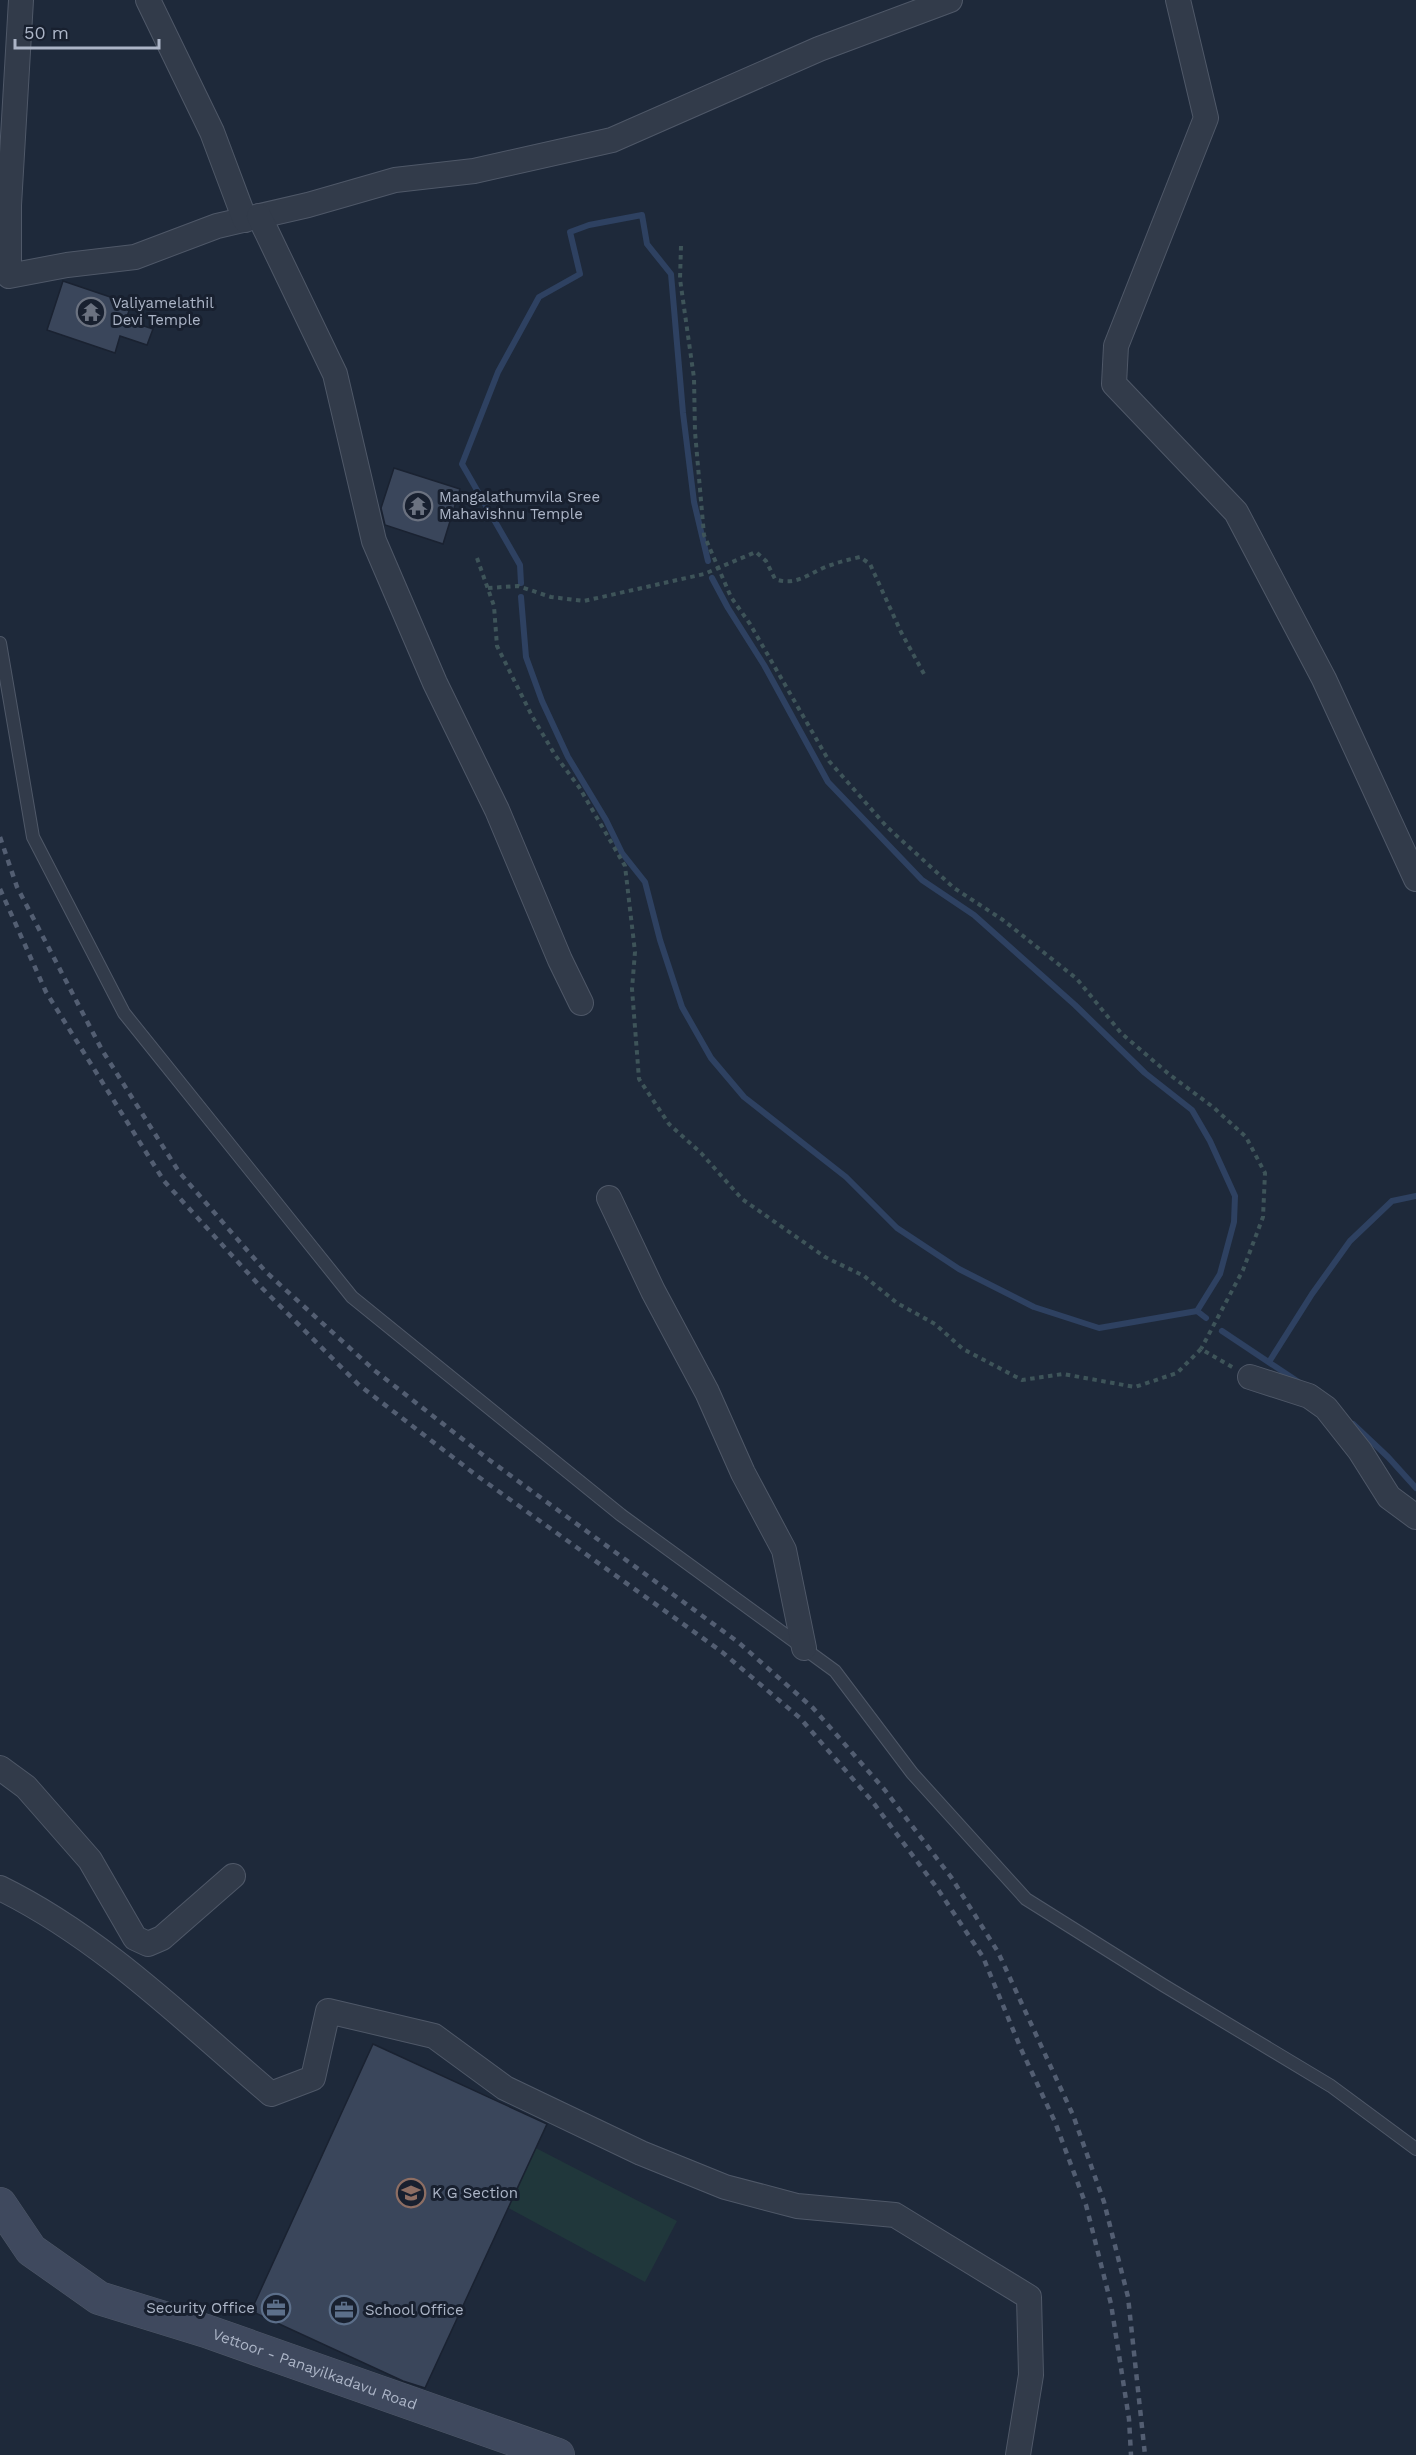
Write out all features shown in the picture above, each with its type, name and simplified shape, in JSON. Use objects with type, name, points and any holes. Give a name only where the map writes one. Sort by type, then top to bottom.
[{"type":"main road","name":"Vettoor - Panayilkadavu Road","points":[[0,2204],[31,2250],[99,2298],[206,2331],[558,2455]]},
{"type":"street","points":[[21,0],[9,205],[9,276],[67,265],[135,257],[217,226],[308,205],[395,180],[474,171],[612,140],[819,49],[950,0]]},
{"type":"street","points":[[148,0],[252,218],[335,374],[374,541],[435,683],[497,810],[555,950],[581,1003]]},
{"type":"street","points":[[1178,0],[1206,118],[1116,346],[1114,384],[1236,512],[1323,679],[1416,879]]},
{"type":"street","points":[[609,1198],[653,1291],[707,1392],[743,1473],[784,1550],[804,1648]]},
{"type":"street","points":[[1250,1377],[1309,1396],[1326,1408],[1360,1451],[1389,1497],[1416,1517]]},
{"type":"street","points":[[0,1768],[26,1787],[90,1860],[135,1938],[148,1944],[162,1938],[234,1876]]},
{"type":"street","points":[[0,1888],[30,1903],[125,1968],[271,2094],[313,2078],[328,2011],[434,2036],[505,2088],[641,2153],[725,2187],[797,2206],[895,2215],[1029,2297],[1030,2375],[1018,2455]]},
{"type":"lane","points":[[0,643],[33,837],[124,1013],[352,1297],[621,1515],[835,1671],[912,1773],[1026,1899],[1163,1986],[1331,2086],[1416,2149]]},
{"type":"path","points":[[477,558],[494,606],[497,646],[532,716],[579,787],[625,866],[635,952],[632,989],[639,1079],[669,1124],[701,1153],[742,1199],[825,1257],[864,1276],[897,1303],[935,1324],[963,1349],[1022,1380],[1064,1374],[1135,1387],[1178,1373],[1201,1349],[1243,1270],[1263,1217],[1265,1173],[1246,1137],[1214,1107],[1170,1075],[1121,1033],[1077,980],[1003,920],[954,888],[887,827],[829,761],[750,624],[731,597],[704,535],[695,432],[694,378],[680,279],[681,246]]},
{"type":"path","points":[[488,588],[518,586],[551,597],[584,601],[704,574],[756,552],[766,561],[775,579],[786,583],[804,578],[841,561],[860,557],[870,564],[901,632],[924,674]]},
{"type":"path","points":[[1201,1349],[1250,1377]]},
{"type":"green space","points":[[530,2145],[677,2221],[645,2282],[501,2204]]},
{"type":"building","name":"Valiyamelathil Devi Temple","points":[[63,281],[131,304],[126,320],[153,329],[147,345],[120,336],[115,353],[47,330]]},
{"type":"building","name":"Mangalathumvila Sree Mahavishnu Temple","points":[[394,468],[460,489],[443,544],[385,525],[381,508]]},
{"type":"building","points":[[373,2044],[547,2124],[425,2388],[403,2381],[251,2311]]},
{"type":"waterway","points":[[521,583],[520,565],[462,464],[498,372],[539,297],[580,274],[570,232],[589,225],[642,215],[647,244],[671,274],[683,413],[694,502],[708,561]]},
{"type":"waterway","points":[[712,578],[764,665],[828,782],[922,880],[974,915],[1075,1005],[1145,1073],[1192,1110],[1210,1141],[1235,1196],[1234,1222],[1220,1274],[1197,1311],[1206,1318]]},
{"type":"waterway","points":[[521,597],[526,657],[542,701],[568,757],[606,820],[622,853],[645,882],[660,940],[682,1007],[711,1058],[744,1097],[846,1177],[897,1228],[959,1269],[1034,1307],[1099,1328],[1197,1311]]},
{"type":"waterway","points":[[1269,1362],[1312,1294],[1350,1241],[1392,1201],[1416,1196]]},
{"type":"waterway","points":[[1222,1331],[1300,1383]]},
{"type":"waterway","points":[[1353,1424],[1416,1488]]},
{"type":"railway","points":[[0,837],[17,887],[102,1050],[179,1172],[266,1272],[374,1370],[488,1459],[738,1642],[813,1708],[884,1789],[951,1877],[998,1952],[1073,2115],[1104,2202],[1128,2297],[1145,2455]]},
{"type":"railway","points":[[0,889],[46,992],[164,1181],[258,1284],[359,1385],[476,1475],[722,1652],[800,1718],[872,1801],[937,1888],[983,1957],[1021,2049],[1055,2122],[1086,2205],[1111,2304],[1129,2419],[1131,2455]]},
{"type":"place","name":"Valiyamelathil Devi Temple","points":[[91,312]]},
{"type":"place","name":"Mangalathumvila Sree Mahavishnu Temple","points":[[418,506]]},
{"type":"place","name":"K G Section","points":[[411,2193]]},
{"type":"place","name":"Security Office","points":[[276,2308]]},
{"type":"place","name":"School Office","points":[[344,2310]]}]
